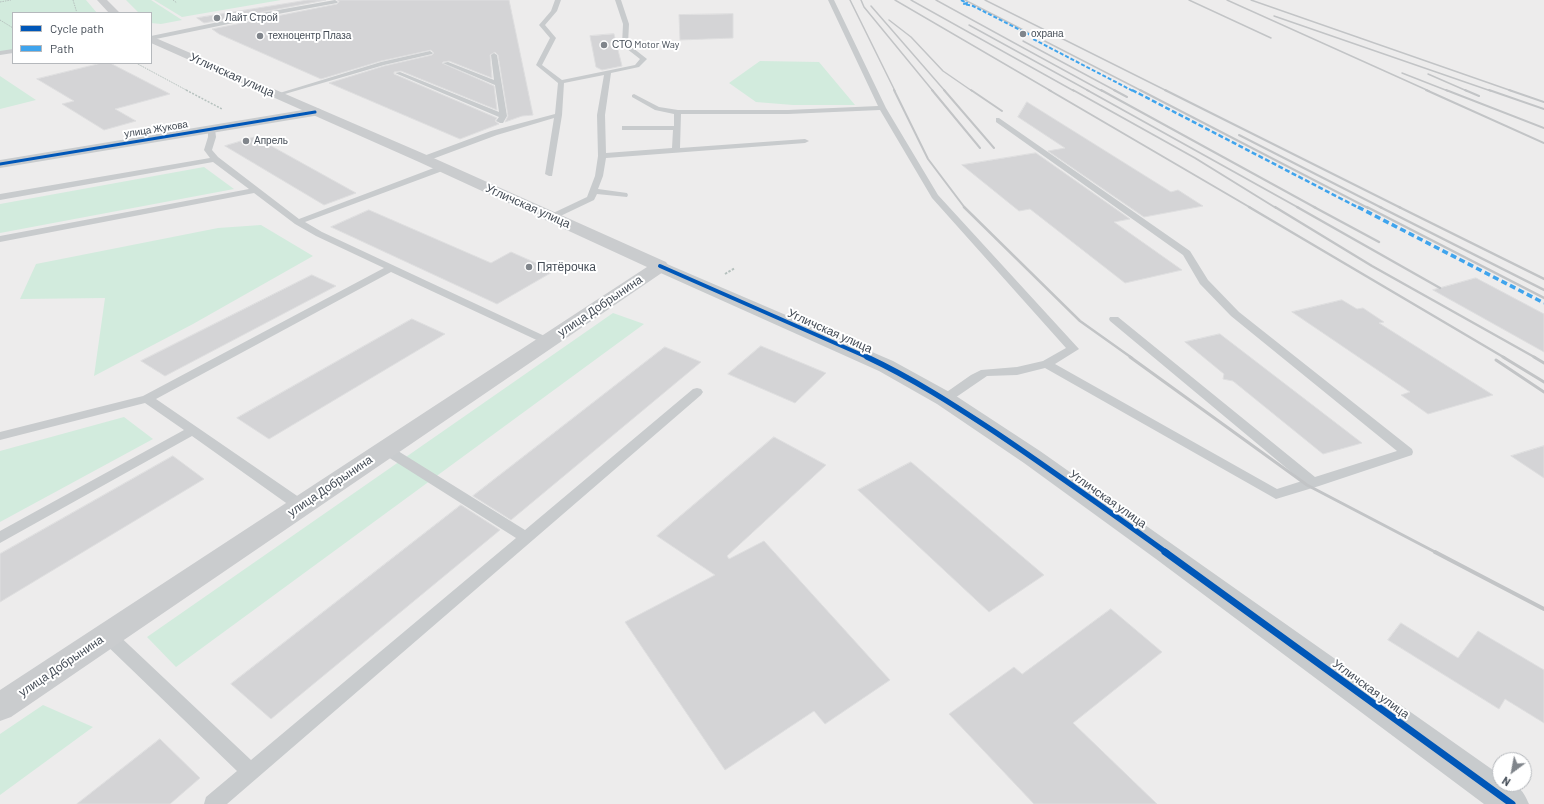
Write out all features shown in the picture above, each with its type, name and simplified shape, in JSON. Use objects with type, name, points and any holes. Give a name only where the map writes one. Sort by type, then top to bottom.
[{"type":"main road","points":[[102,0],[114,12]]},
{"type":"main road","name":"Угличская улица","points":[[152,39],[660,266]]},
{"type":"main road","name":"улица Добрынина","points":[[0,707],[660,266]]},
{"type":"street","name":"улица Жукова","points":[[0,164],[315,112]]},
{"type":"street","name":"Угличская улица","points":[[660,266],[886,366],[945,400],[1032,457],[1512,804]]},
{"type":"lane","points":[[558,0],[554,11],[542,25],[552,38],[539,65],[561,82]]},
{"type":"lane","points":[[561,82],[637,66],[644,59],[625,45],[626,24],[618,0]]},
{"type":"lane","points":[[831,0],[882,108],[935,196],[1073,349],[1046,364],[1017,371],[985,373],[974,378],[945,400]]},
{"type":"lane","points":[[152,39],[267,14],[335,2]]},
{"type":"lane","points":[[0,53],[12,51]]},
{"type":"lane","points":[[276,94],[383,63],[430,53]]},
{"type":"lane","points":[[494,55],[503,116],[494,133]]},
{"type":"lane","points":[[446,63],[499,84]]},
{"type":"lane","points":[[552,218],[591,198],[599,176],[602,156],[601,115],[608,71]]},
{"type":"lane","points":[[398,73],[503,116]]},
{"type":"lane","points":[[548,174],[558,115],[561,82]]},
{"type":"lane","points":[[634,96],[657,109],[678,112],[788,112],[882,108]]},
{"type":"lane","points":[[676,150],[678,112]]},
{"type":"lane","points":[[424,160],[494,133],[558,115]]},
{"type":"lane","points":[[999,120],[1187,253],[1204,282],[1235,314],[1407,452],[1276,494],[1046,364]]},
{"type":"lane","points":[[625,128],[677,128]]},
{"type":"lane","points":[[211,129],[212,137],[208,150],[215,159],[298,222],[391,268],[547,341]]},
{"type":"lane","points":[[602,156],[805,141]]},
{"type":"lane","points":[[0,197],[215,159]]},
{"type":"lane","points":[[298,222],[442,168]]},
{"type":"lane","points":[[0,239],[256,190]]},
{"type":"lane","points":[[593,190],[624,195]]},
{"type":"lane","points":[[0,436],[147,399],[391,268]]},
{"type":"lane","points":[[1114,319],[1314,483]]},
{"type":"lane","points":[[213,804],[697,392]]},
{"type":"lane","points":[[147,399],[301,506]]},
{"type":"lane","points":[[0,538],[193,430]]},
{"type":"lane","points":[[385,449],[526,537]]},
{"type":"lane","points":[[107,635],[251,772]]},
{"type":"path","points":[[0,2],[12,0]]},
{"type":"path","points":[[72,0],[77,12]]},
{"type":"path","points":[[173,0],[177,3]]},
{"type":"path","points":[[0,20],[12,27]]},
{"type":"path","points":[[138,64],[247,123]]},
{"type":"path","points":[[723,275],[735,268]]},
{"type":"green space","points":[[0,0],[86,0],[96,12],[12,12],[12,50],[0,52]]},
{"type":"green space","points":[[126,0],[151,0],[182,20],[161,24],[152,23],[152,12],[138,12]]},
{"type":"green space","points":[[154,0],[281,0],[182,17]]},
{"type":"green space","points":[[760,61],[819,62],[855,105],[793,105],[756,102],[729,83]]},
{"type":"green space","points":[[0,76],[36,100],[0,109]]},
{"type":"green space","points":[[204,167],[234,189],[0,233],[0,204]]},
{"type":"green space","points":[[261,225],[313,256],[193,324],[94,376],[105,298],[20,299],[36,264],[218,228]]},
{"type":"green space","points":[[613,313],[644,324],[176,667],[147,637]]},
{"type":"green space","points":[[124,417],[153,439],[0,522],[0,451]]},
{"type":"green space","points":[[43,705],[93,727],[0,795],[0,734]]},
{"type":"building","points":[[308,0],[326,0],[204,23],[197,18]]},
{"type":"building","points":[[338,0],[509,0],[533,115],[522,116],[505,122],[508,116],[498,55],[495,52],[490,55],[492,78],[449,61],[442,63],[494,86],[497,110],[401,71],[394,72],[394,74],[497,118],[495,121],[499,124],[460,139],[329,83],[384,66],[432,55],[434,53],[431,50],[381,61],[321,79],[219,34],[212,29],[337,4],[339,2]]},
{"type":"building","points":[[733,14],[733,38],[680,40],[679,15]]},
{"type":"building","name":"СТО Motor Way","points":[[614,34],[622,66],[602,70],[596,67],[590,36]]},
{"type":"building","points":[[98,64],[112,64],[170,94],[115,109],[136,121],[104,130],[62,104],[74,101],[37,79]]},
{"type":"building","points":[[1027,102],[1171,192],[1178,190],[1203,206],[1144,217],[1048,151],[1065,148],[1018,117]]},
{"type":"building","points":[[255,137],[356,193],[324,205],[225,146]]},
{"type":"building","points":[[1036,153],[1130,219],[1114,222],[1182,270],[1125,283],[1030,209],[1019,211],[962,165]]},
{"type":"building","points":[[369,210],[491,263],[511,252],[554,271],[497,304],[331,227]]},
{"type":"building","points":[[312,275],[336,286],[165,376],[141,361]]},
{"type":"building","points":[[1476,278],[1544,314],[1544,352],[1433,290]]},
{"type":"building","points":[[1342,300],[1357,309],[1363,308],[1384,322],[1379,323],[1493,395],[1428,414],[1401,395],[1410,392],[1292,312]]},
{"type":"building","points":[[412,319],[445,334],[269,439],[237,418]]},
{"type":"building","points":[[1220,334],[1362,443],[1323,454],[1233,381],[1223,379],[1224,374],[1185,342]]},
{"type":"building","points":[[761,346],[826,373],[795,403],[728,374]]},
{"type":"building","points":[[665,347],[701,362],[511,520],[473,496]]},
{"type":"building","points":[[774,437],[826,465],[727,556],[729,559],[764,541],[890,680],[825,724],[814,711],[725,770],[625,622],[715,575],[657,536]]},
{"type":"building","points":[[1544,446],[1544,478],[1511,456]]},
{"type":"building","points":[[173,456],[204,479],[0,602],[0,554]]},
{"type":"building","points":[[911,462],[1044,575],[989,612],[858,490]]},
{"type":"building","points":[[461,505],[500,530],[271,719],[231,684]]},
{"type":"building","points":[[1111,609],[1162,652],[1073,723],[1157,804],[1034,804],[949,714],[1014,667],[1022,674]]},
{"type":"building","points":[[1401,623],[1458,658],[1478,631],[1544,670],[1544,723],[1505,699],[1499,709],[1388,640]]},
{"type":"building","points":[[160,739],[200,778],[170,804],[77,804]]},
{"type":"railway","points":[[850,0],[895,91]]},
{"type":"railway","points":[[861,0],[864,7],[933,91]]},
{"type":"railway","points":[[895,0],[1051,91]]},
{"type":"railway","points":[[911,0],[1074,91]]},
{"type":"railway","points":[[936,0],[1102,91]]},
{"type":"railway","points":[[965,0],[1142,91]]},
{"type":"railway","points":[[985,0],[1399,207]]},
{"type":"railway","points":[[1189,0],[1271,38]]},
{"type":"railway","points":[[1227,0],[1429,91]]},
{"type":"railway","points":[[1251,0],[1512,91]]},
{"type":"railway","points":[[871,6],[945,91]]},
{"type":"railway","points":[[1274,16],[1491,91]]},
{"type":"railway","points":[[889,20],[911,37],[943,71],[972,91]]},
{"type":"railway","points":[[969,25],[1089,91]]},
{"type":"railway","points":[[1023,41],[1116,91]]},
{"type":"railway","points":[[1402,73],[1448,91]]},
{"type":"railway","points":[[1428,74],[1467,91]]},
{"type":"railway","points":[[894,90],[928,159],[965,208]]},
{"type":"railway","points":[[932,90],[980,148]]},
{"type":"railway","points":[[944,90],[994,148]]},
{"type":"railway","points":[[971,90],[1002,111]]},
{"type":"railway","points":[[1049,90],[1251,208]]},
{"type":"railway","points":[[1073,90],[1195,158],[1276,208]]},
{"type":"railway","points":[[1087,90],[1299,208]]},
{"type":"railway","points":[[1101,90],[1316,208]]},
{"type":"railway","points":[[1114,90],[1127,97]]},
{"type":"railway","points":[[1140,90],[1368,208]]},
{"type":"railway","points":[[1426,90],[1544,143]]},
{"type":"railway","points":[[1446,90],[1544,128]]},
{"type":"railway","points":[[1465,90],[1479,96]]},
{"type":"railway","points":[[1489,90],[1544,109]]},
{"type":"railway","points":[[1509,90],[1544,102]]},
{"type":"railway","points":[[1239,135],[1382,208]]},
{"type":"railway","points":[[1249,207],[1505,358]]},
{"type":"railway","points":[[1275,207],[1372,266],[1536,358]]},
{"type":"railway","points":[[1297,207],[1440,288]]},
{"type":"railway","points":[[1314,207],[1379,242]]},
{"type":"railway","points":[[1367,207],[1544,298]]},
{"type":"railway","points":[[1380,207],[1544,290]]},
{"type":"railway","points":[[1399,207],[1544,279]]},
{"type":"railway","points":[[965,208],[1080,321],[1132,358]]},
{"type":"railway","points":[[1130,357],[1307,485],[1437,553]]},
{"type":"railway","points":[[1503,357],[1544,382]]},
{"type":"railway","points":[[1534,357],[1544,363]]},
{"type":"railway","points":[[1496,360],[1544,392]]},
{"type":"railway","points":[[1435,552],[1544,609]]},
{"type":"marked path","points":[[961,0],[967,3],[964,4],[973,6],[1034,37],[1033,39],[1544,303]]},
{"type":"cycle path","points":[[0,164],[315,112]]},
{"type":"cycle path","points":[[660,266],[886,366],[945,399],[1032,457],[1512,804]]},
{"type":"place","name":"Лайт Строй","points":[[217,18]]},
{"type":"place","name":"охрана","points":[[1023,34]]},
{"type":"place","name":"техноцентр Плаза","points":[[260,36]]},
{"type":"place","name":"СТО Motor Way","points":[[604,45]]},
{"type":"place","name":"Апрель","points":[[246,141]]},
{"type":"place","name":"Пятёрочка","points":[[529,267]]}]
